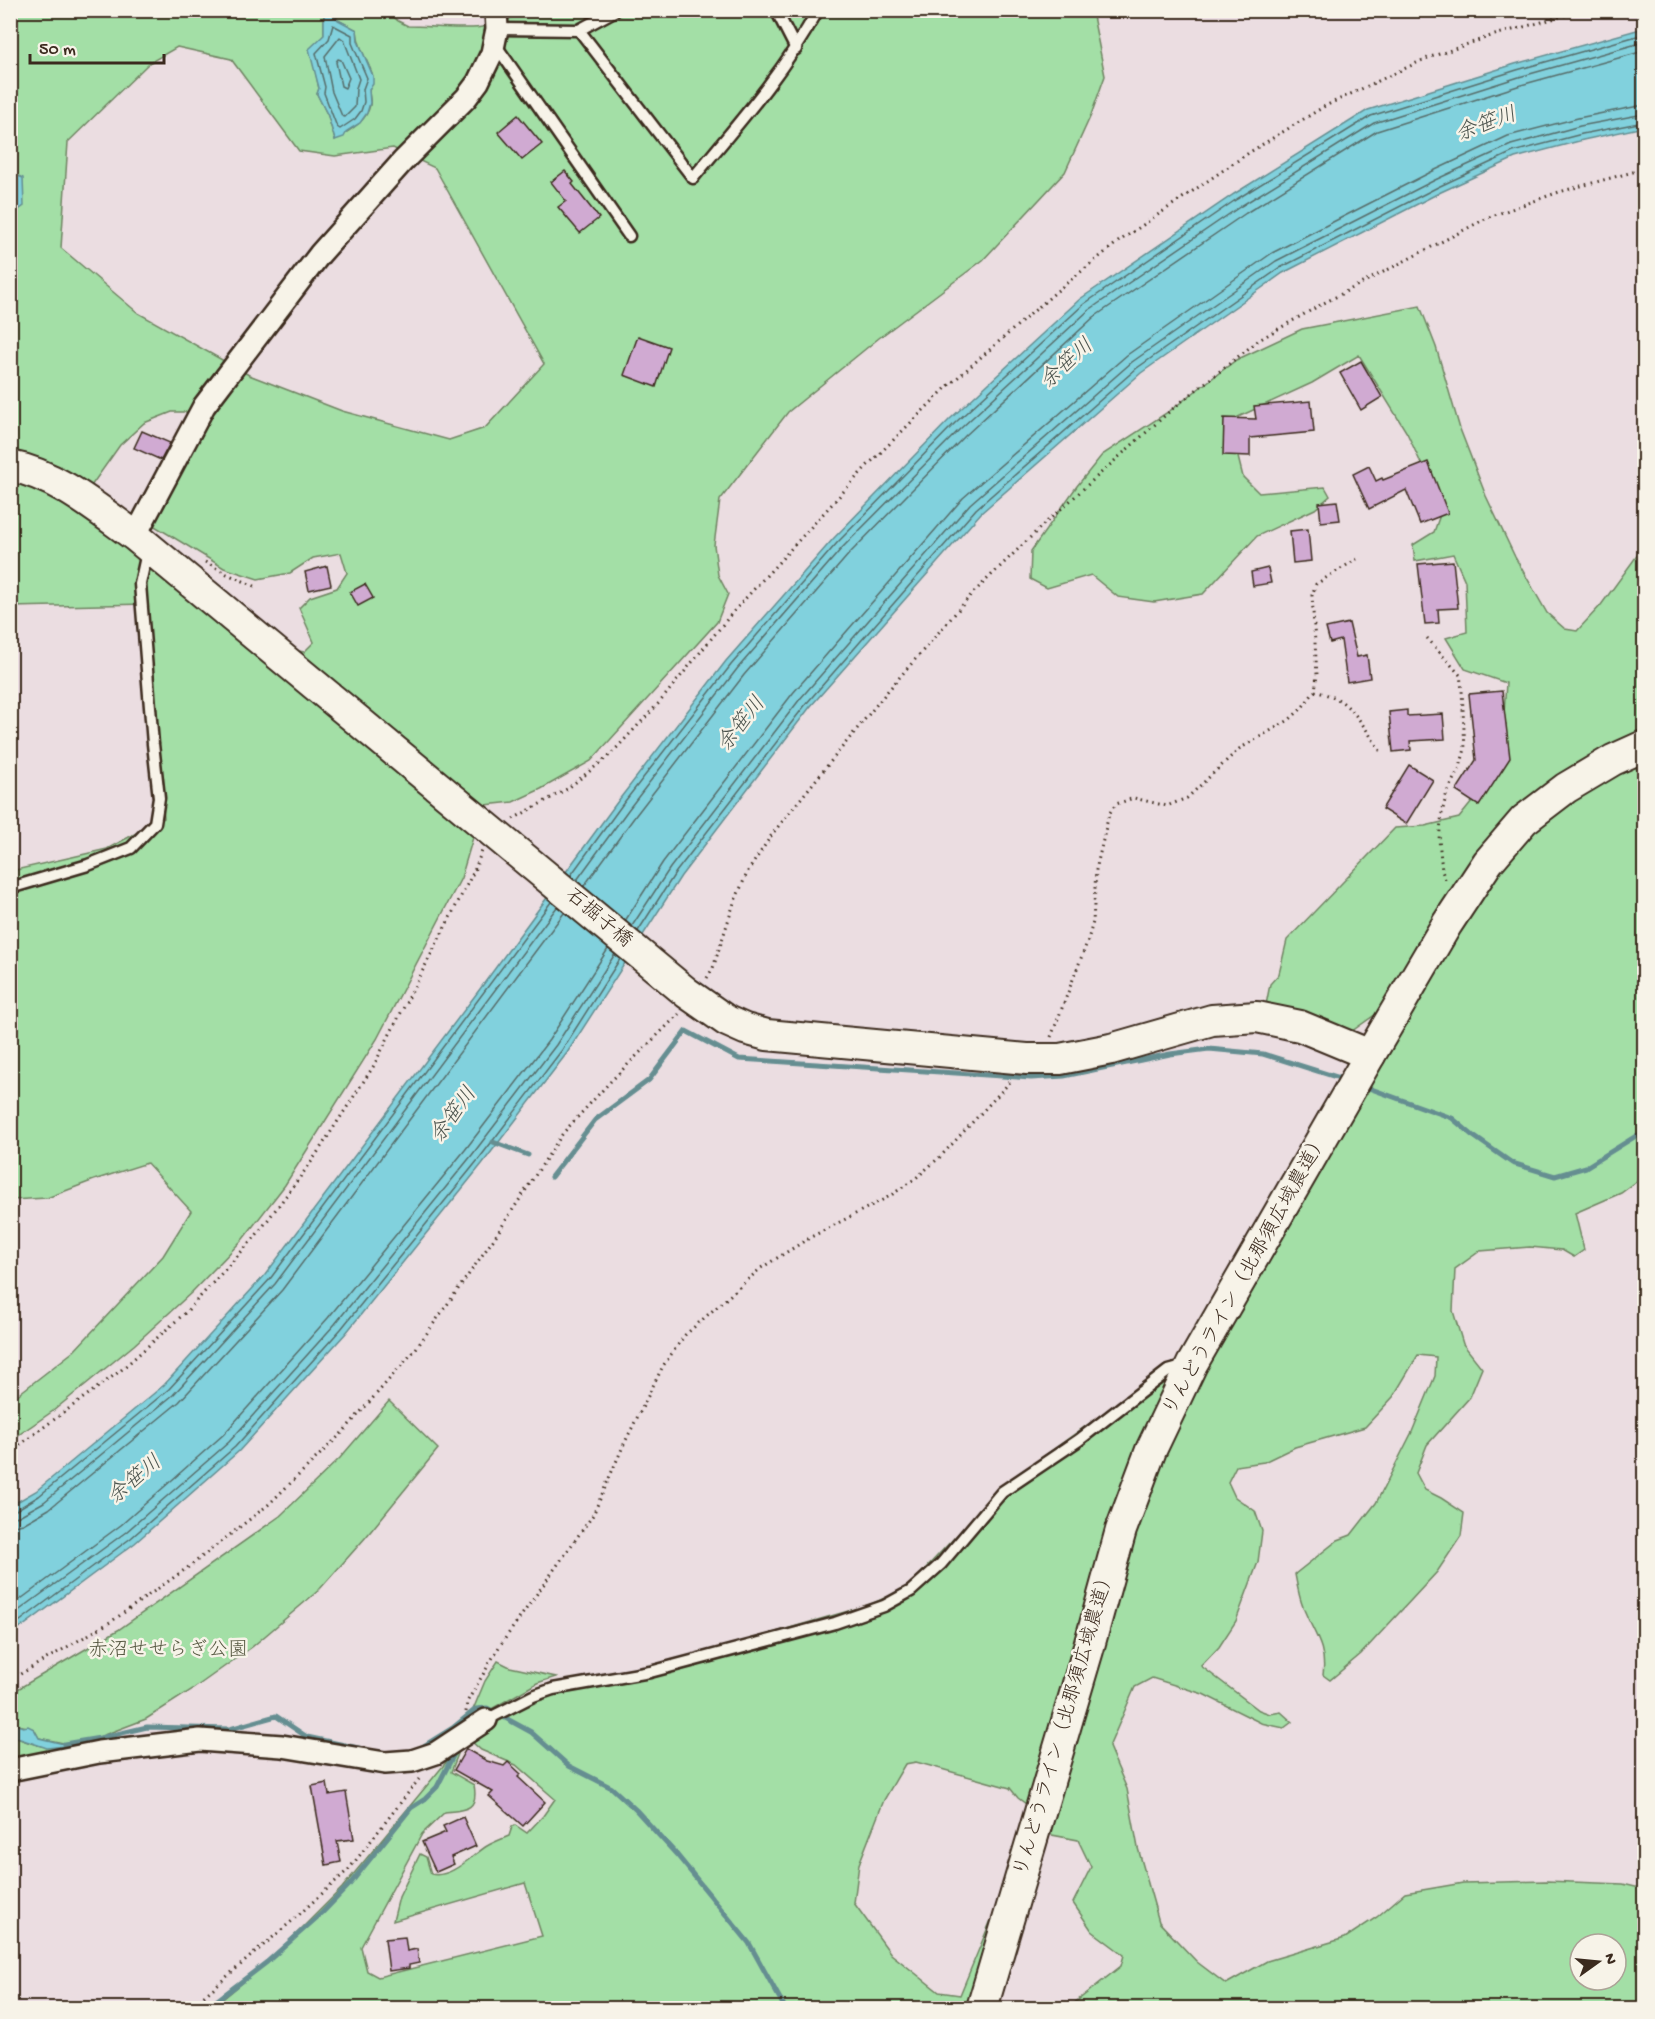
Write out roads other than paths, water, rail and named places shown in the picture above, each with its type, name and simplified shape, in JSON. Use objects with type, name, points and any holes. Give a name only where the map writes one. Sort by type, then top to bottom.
[{"type":"street","points":[[141,542],[204,406],[320,255],[403,161],[466,98],[478,82],[492,53],[495,28]]},
{"type":"street","name":"石掘子橋","points":[[10,466],[25,469],[68,489],[141,542],[691,996],[727,1021],[745,1029],[767,1035],[1060,1059],[1110,1049],[1212,1020],[1257,1017],[1300,1026],[1370,1054]]},
{"type":"street","name":"りんどうライン（北那須広域農道）","points":[[982,2008],[1088,1650],[1121,1530],[1151,1450],[1192,1364],[1370,1054],[1460,904],[1488,862],[1524,820],[1566,788],[1613,760],[1644,746]]},
{"type":"street","points":[[10,1770],[99,1752],[200,1740],[282,1746],[385,1763],[412,1761],[436,1754],[486,1720]]},
{"type":"lane","points":[[495,28],[579,30],[616,10]]},
{"type":"lane","points":[[776,10],[796,49]]},
{"type":"lane","points":[[579,30],[693,178],[769,87],[796,49],[818,10]]},
{"type":"lane","points":[[495,28],[629,236]]},
{"type":"lane","points":[[10,888],[88,865],[131,848],[155,823],[159,798],[140,584],[141,542]]},
{"type":"lane","points":[[486,1720],[533,1696],[553,1689],[650,1672],[835,1623],[884,1606],[911,1591],[941,1564],[1002,1492],[1079,1440],[1168,1371],[1192,1364]]},
{"type":"water","points":[[324,10],[332,11],[338,20],[357,30],[358,41],[373,76],[367,113],[360,123],[347,131],[344,137],[335,140],[328,116],[317,94],[319,88],[309,49],[324,35]]},
{"type":"water","name":"余笹川","points":[[1644,28],[1644,127],[1515,158],[1441,192],[1283,273],[1141,373],[981,513],[810,707],[681,876],[567,1053],[482,1164],[346,1333],[239,1451],[135,1543],[23,1626],[11,1632],[10,1506],[36,1491],[164,1385],[265,1275],[618,801],[726,661],[833,539],[950,419],[1080,299],[1234,194],[1368,110],[1515,64]]},
{"type":"water","points":[[16,175],[23,178],[24,206],[11,215],[11,176]]},
{"type":"water","points":[[11,1723],[23,1727],[28,1726],[34,1729],[39,1738],[65,1746],[47,1748],[11,1736]]},
{"type":"waterway","points":[[551,1177],[595,1120],[649,1080],[686,1031],[739,1059],[1031,1078],[1064,1076],[1170,1054],[1209,1049],[1263,1054],[1346,1080]]},
{"type":"waterway","points":[[1363,1086],[1452,1118],[1512,1163],[1555,1176],[1586,1167],[1644,1131]]},
{"type":"waterway","points":[[493,1142],[528,1155]]},
{"type":"waterway","points":[[417,1750],[454,1727],[476,1709],[487,1708],[531,1732],[569,1766],[612,1788],[636,1810],[677,1855],[749,1943],[785,2008]]},
{"type":"waterway","points":[[64,1744],[147,1727],[230,1729],[276,1716],[307,1737],[363,1749]]},
{"type":"waterway","points":[[207,2008],[267,1962],[322,1913],[350,1884],[411,1808],[437,1787],[457,1748]]},
{"type":"park label","name":"赤沼せせらぎ公園","points":[[168,1651]]}]
